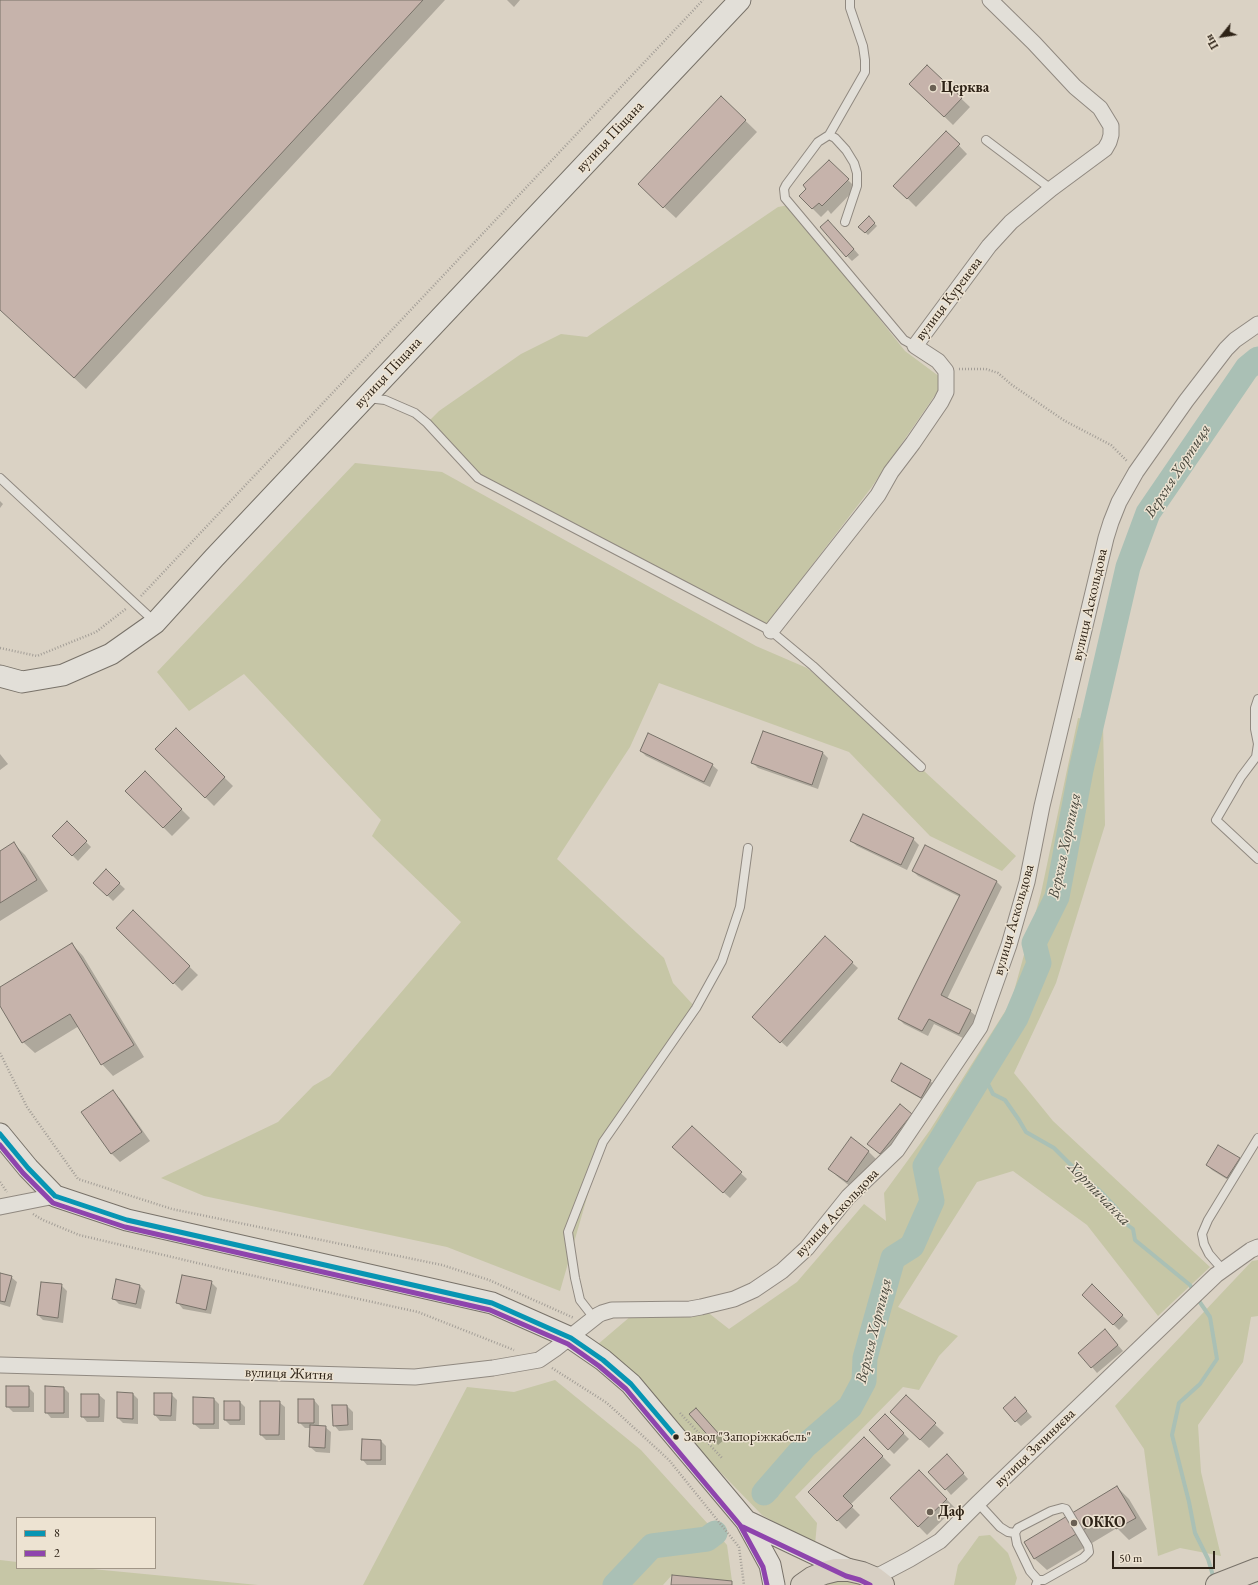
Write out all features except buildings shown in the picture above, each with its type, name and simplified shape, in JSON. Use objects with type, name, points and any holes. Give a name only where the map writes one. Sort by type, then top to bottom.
[{"type":"main road","points":[[1226,1582],[1258,1569]]},
{"type":"main road","points":[[802,1585],[812,1578],[836,1570],[849,1570],[862,1573],[881,1583]]},
{"type":"street","name":"вулиця Піщана","points":[[0,676],[22,682],[62,675],[111,654],[155,623],[740,0]]},
{"type":"street","name":"вулиця Куренева","points":[[946,371],[938,360],[915,346],[988,246],[1011,222],[1051,188],[1105,149],[1111,135],[1111,126],[1100,108],[1076,87],[990,0]]},
{"type":"street","name":"вулиця Аскольдова","points":[[571,1338],[598,1315],[612,1310],[690,1309],[734,1299],[754,1290],[782,1271],[807,1248],[848,1197],[897,1150],[980,1027],[1009,945],[1026,888],[1042,806],[1106,538],[1119,502],[1136,472],[1186,401],[1226,349],[1235,340],[1258,324]]},
{"type":"street","points":[[771,631],[878,495],[891,472],[931,418],[946,392],[946,371]]},
{"type":"street","points":[[0,1134],[28,1168],[55,1196],[127,1220],[492,1304],[571,1338],[603,1360],[631,1384],[746,1522],[770,1565],[774,1585]]},
{"type":"street","points":[[0,1207],[55,1196]]},
{"type":"street","points":[[1223,1270],[1250,1250],[1258,1247]]},
{"type":"street","name":"вулиця Зачиняєва","points":[[881,1583],[910,1559],[940,1541],[1223,1270]]},
{"type":"street","name":"вулиця Житня","points":[[0,1365],[415,1377],[493,1368],[538,1360],[571,1338]]},
{"type":"street","points":[[746,1522],[849,1570]]},
{"type":"lane","points":[[850,0],[850,8],[863,46],[866,60],[865,72],[829,135],[818,142],[786,185],[784,189],[784,198],[904,340],[915,346]]},
{"type":"lane","points":[[829,135],[835,138],[846,150],[854,163],[857,173],[857,186],[845,222]]},
{"type":"lane","points":[[986,140],[1051,188]]},
{"type":"lane","points":[[365,398],[385,400],[415,413],[427,423],[478,478],[771,631],[819,671],[921,767]]},
{"type":"lane","points":[[0,478],[155,623]]},
{"type":"lane","points":[[1258,698],[1255,708],[1255,730],[1258,744],[1256,757],[1241,777],[1216,820],[1258,859]]},
{"type":"lane","points":[[594,1318],[580,1300],[568,1232],[603,1142],[696,1008],[722,961],[740,907],[748,848]]},
{"type":"lane","points":[[1223,1270],[1209,1254],[1204,1244],[1202,1234],[1208,1220],[1258,1138]]},
{"type":"lane","points":[[978,1504],[1000,1527],[1008,1532],[1015,1533]]},
{"type":"lane","points":[[1062,1508],[1066,1509],[1088,1546],[1089,1552],[1084,1558],[1037,1583],[1017,1544],[1015,1533],[1018,1528],[1051,1511],[1062,1508]]},
{"type":"path","points":[[0,648],[37,656],[96,632],[134,603],[704,0]]},
{"type":"path","points":[[946,371],[958,368],[986,369],[998,373],[1012,386],[1059,417],[1111,445],[1124,457],[1136,472]]},
{"type":"path","points":[[0,1182],[15,1204],[43,1220],[78,1235],[227,1270],[418,1312],[538,1360],[607,1402],[669,1460],[740,1547],[744,1585]]},
{"type":"green space","points":[[789,205],[905,351],[940,377],[940,388],[871,488],[767,624],[478,478],[427,423],[439,411],[521,354],[561,334],[587,337],[778,207]]},
{"type":"green space","points":[[355,463],[442,472],[756,646],[807,668],[858,710],[1016,856],[1002,871],[930,836],[849,752],[659,683],[630,747],[557,859],[664,958],[673,983],[696,1008],[603,1142],[560,1291],[447,1247],[204,1196],[161,1178],[278,1122],[313,1086],[330,1076],[461,922],[372,836],[381,820],[244,674],[189,711],[157,672]]},
{"type":"green space","points":[[1078,718],[1103,723],[1105,825],[1056,983],[1014,1073],[1053,1121],[1210,1267],[1158,1316],[1087,1225],[1013,1171],[977,1182],[898,1307],[958,1336],[939,1356],[919,1390],[903,1387],[795,1497],[817,1523],[815,1545],[762,1515],[597,1345],[638,1310],[701,1307],[729,1329],[797,1282],[864,1204],[886,1221],[884,1193],[930,1130],[1011,1002],[1041,893]]},
{"type":"green space","points":[[1258,1260],[1258,1316],[1251,1317],[1243,1362],[1198,1425],[1201,1472],[1221,1556],[1180,1548],[1158,1556],[1144,1449],[1115,1406],[1252,1261]]},
{"type":"green space","points":[[555,1380],[641,1450],[727,1545],[732,1581],[672,1575],[663,1585],[363,1585],[467,1387],[514,1392]]},
{"type":"green space","points":[[990,1535],[1008,1553],[1017,1578],[1015,1585],[954,1585],[958,1565],[979,1536]]},
{"type":"green space","points":[[0,1560],[16,1562],[16,1569],[92,1569],[258,1585],[0,1585]]},
{"type":"green space","points":[[838,1578],[871,1585],[816,1585]]},
{"type":"waterway","name":"Верхня Хортиця","points":[[768,1489],[764,1493],[805,1446],[850,1407],[864,1381],[865,1358],[893,1258],[912,1246],[932,1201],[925,1166],[1016,1018],[1039,963],[1034,943],[1057,897],[1081,770],[1128,567],[1148,513],[1247,368],[1258,359]]},
{"type":"waterway","name":"Хортичанка","points":[[983,1074],[993,1094],[1005,1100],[1026,1132],[1054,1148],[1086,1180],[1099,1190],[1118,1210],[1122,1221],[1133,1229],[1135,1240],[1190,1285],[1194,1292]]},
{"type":"waterway","name":"Хортичанка","points":[[1197,1298],[1210,1317],[1217,1359],[1200,1384],[1179,1403],[1172,1435],[1189,1502],[1195,1533],[1208,1559],[1214,1579]]},
{"type":"waterway","name":"Верхня Хортиця","points":[[615,1585],[652,1546],[707,1539],[715,1533]]},
{"type":"transit line","name":"8","points":[[0,1134],[28,1168],[55,1196],[127,1220],[492,1303],[571,1338],[603,1360],[631,1384],[676,1437]]},
{"type":"transit line","name":"2","points":[[0,1145],[23,1173],[53,1203],[125,1227],[490,1310],[568,1344],[599,1366],[626,1389],[740,1525],[763,1567],[767,1585]]},
{"type":"transit line","name":"2","points":[[743,1527],[846,1576],[870,1585]]},
{"type":"place","name":"Церква","points":[[933,88]]},
{"type":"place","name":"Завод \"Запоріжкабель\"","points":[[676,1437]]},
{"type":"place","name":"Даф","points":[[930,1512]]},
{"type":"place","name":"ОККО","points":[[1074,1523]]}]
